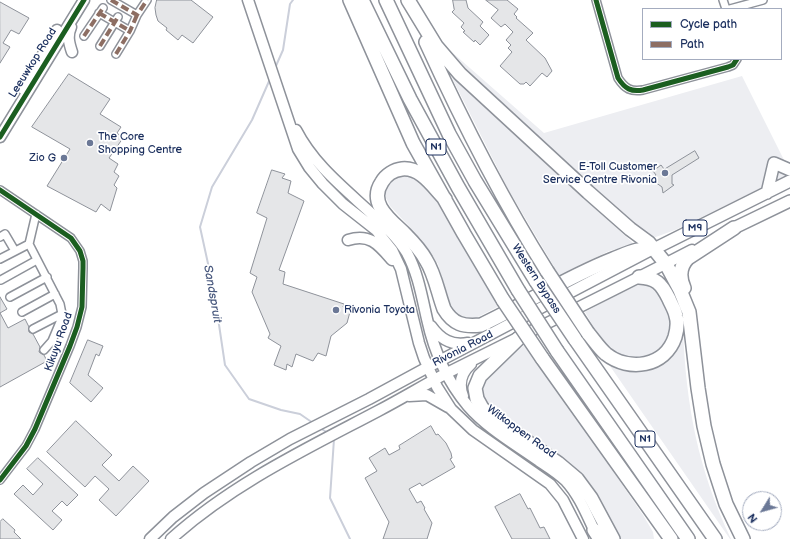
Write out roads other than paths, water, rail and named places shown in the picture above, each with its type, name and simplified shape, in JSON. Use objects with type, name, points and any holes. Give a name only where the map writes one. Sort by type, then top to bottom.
[{"type":"highway","points":[[350,0],[413,143],[503,300],[542,358],[671,539]]},
{"type":"highway","name":"Western Bypass","points":[[362,0],[410,99],[458,187],[518,290],[557,351],[688,539]]},
{"type":"highway","name":"Western Bypass","points":[[386,0],[449,134],[475,181],[536,281],[715,539]]},
{"type":"highway","points":[[407,0],[436,46],[460,74],[583,188],[654,249],[666,264],[689,312],[702,411],[713,464],[726,504],[743,539]]},
{"type":"highway","points":[[407,0],[459,111],[523,234],[588,333],[606,354],[625,363],[634,365],[651,363],[665,353],[673,341],[676,332],[675,311],[665,292],[657,282],[647,278],[638,277]]},
{"type":"highway","points":[[444,199],[423,176],[411,169],[396,170],[390,173],[380,184],[378,192],[379,203],[387,217],[417,246],[430,267],[447,314],[451,319],[461,325],[481,325],[579,274],[635,250],[648,248],[654,249]]},
{"type":"highway","points":[[693,339],[693,310],[681,280],[681,268],[688,258],[734,228]]},
{"type":"highway","points":[[519,338],[478,379],[475,392],[478,402],[493,418],[558,463],[577,479],[591,498],[612,539]]},
{"type":"highway","points":[[637,490],[659,539]]},
{"type":"highway","points":[[644,506],[661,531],[664,539]]},
{"type":"main road","name":"Witkoppen Road","points":[[248,0],[298,149],[322,184],[342,204],[380,235],[392,250],[400,269],[419,343],[428,367],[434,380],[452,409],[473,430],[550,484],[562,500],[583,539]]},
{"type":"main road","points":[[72,52],[68,35],[80,1]]},
{"type":"main road","name":"Leeuwkop Road","points":[[0,137],[16,109],[22,102],[80,1]]},
{"type":"main road","name":"Witkoppen Road","points":[[283,104],[305,146],[318,162],[336,182],[390,230],[402,244],[416,273],[427,321],[440,361],[456,391],[465,403],[492,428],[565,480],[574,491],[598,536]]},
{"type":"main road","points":[[767,193],[774,163],[790,170]]},
{"type":"main road","name":"Rivonia Road","points":[[150,539],[173,517],[204,493],[251,462],[290,439],[654,249],[790,181]]},
{"type":"main road","name":"Rivonia Road","points":[[171,539],[187,524],[246,482],[298,453],[405,397],[434,380],[666,264],[734,228],[787,204]]},
{"type":"main road","points":[[348,240],[363,237],[372,240],[400,269]]},
{"type":"main road","points":[[427,321],[437,334],[448,342],[460,344],[478,341]]},
{"type":"main road","points":[[465,403],[461,390],[461,379],[465,371],[475,360]]},
{"type":"main road","points":[[405,397],[427,395],[452,409]]},
{"type":"street","points":[[111,0],[137,15]]},
{"type":"street","points":[[116,54],[130,31],[137,15],[147,0]]},
{"type":"street","points":[[596,0],[618,78],[622,85],[632,91],[643,90],[728,67],[733,65],[736,60]]},
{"type":"street","points":[[734,8],[763,0]]},
{"type":"street","points":[[84,36],[101,10],[117,20],[130,31]]},
{"type":"street","points":[[100,46],[117,20]]},
{"type":"street","name":"Kikuyu Road","points":[[0,190],[71,238],[78,246],[83,261],[82,307],[74,336],[35,429],[26,446],[0,480]]},
{"type":"street","points":[[36,214],[29,244],[62,309],[62,314],[52,341],[44,350]]},
{"type":"street","points":[[0,237],[5,234],[15,251]]},
{"type":"street","points":[[0,259],[29,244]]},
{"type":"street","points":[[1,280],[37,260]]},
{"type":"street","points":[[10,297],[47,277]]},
{"type":"street","points":[[22,312],[55,294]]},
{"type":"street","points":[[33,329],[62,314]]},
{"type":"waterway","name":"Sandspruit","points":[[275,68],[283,50],[290,4],[293,0]]},
{"type":"waterway","name":"Sandspruit","points":[[270,79],[252,120],[212,187],[200,227],[214,291],[225,365],[249,399],[281,410],[300,414],[313,423]]},
{"type":"waterway","name":"Sandspruit","points":[[320,428],[328,433]]},
{"type":"waterway","name":"Sandspruit","points":[[334,439],[330,498],[350,539]]},
{"type":"place","name":"The Core Shopping Centre","points":[[90,143]]},
{"type":"place","name":"Zio G","points":[[64,158]]},
{"type":"place","name":"E-Toll Customer Service Centre Rivonia","points":[[665,173]]},
{"type":"place","name":"Rivonia Toyota","points":[[336,310]]}]
